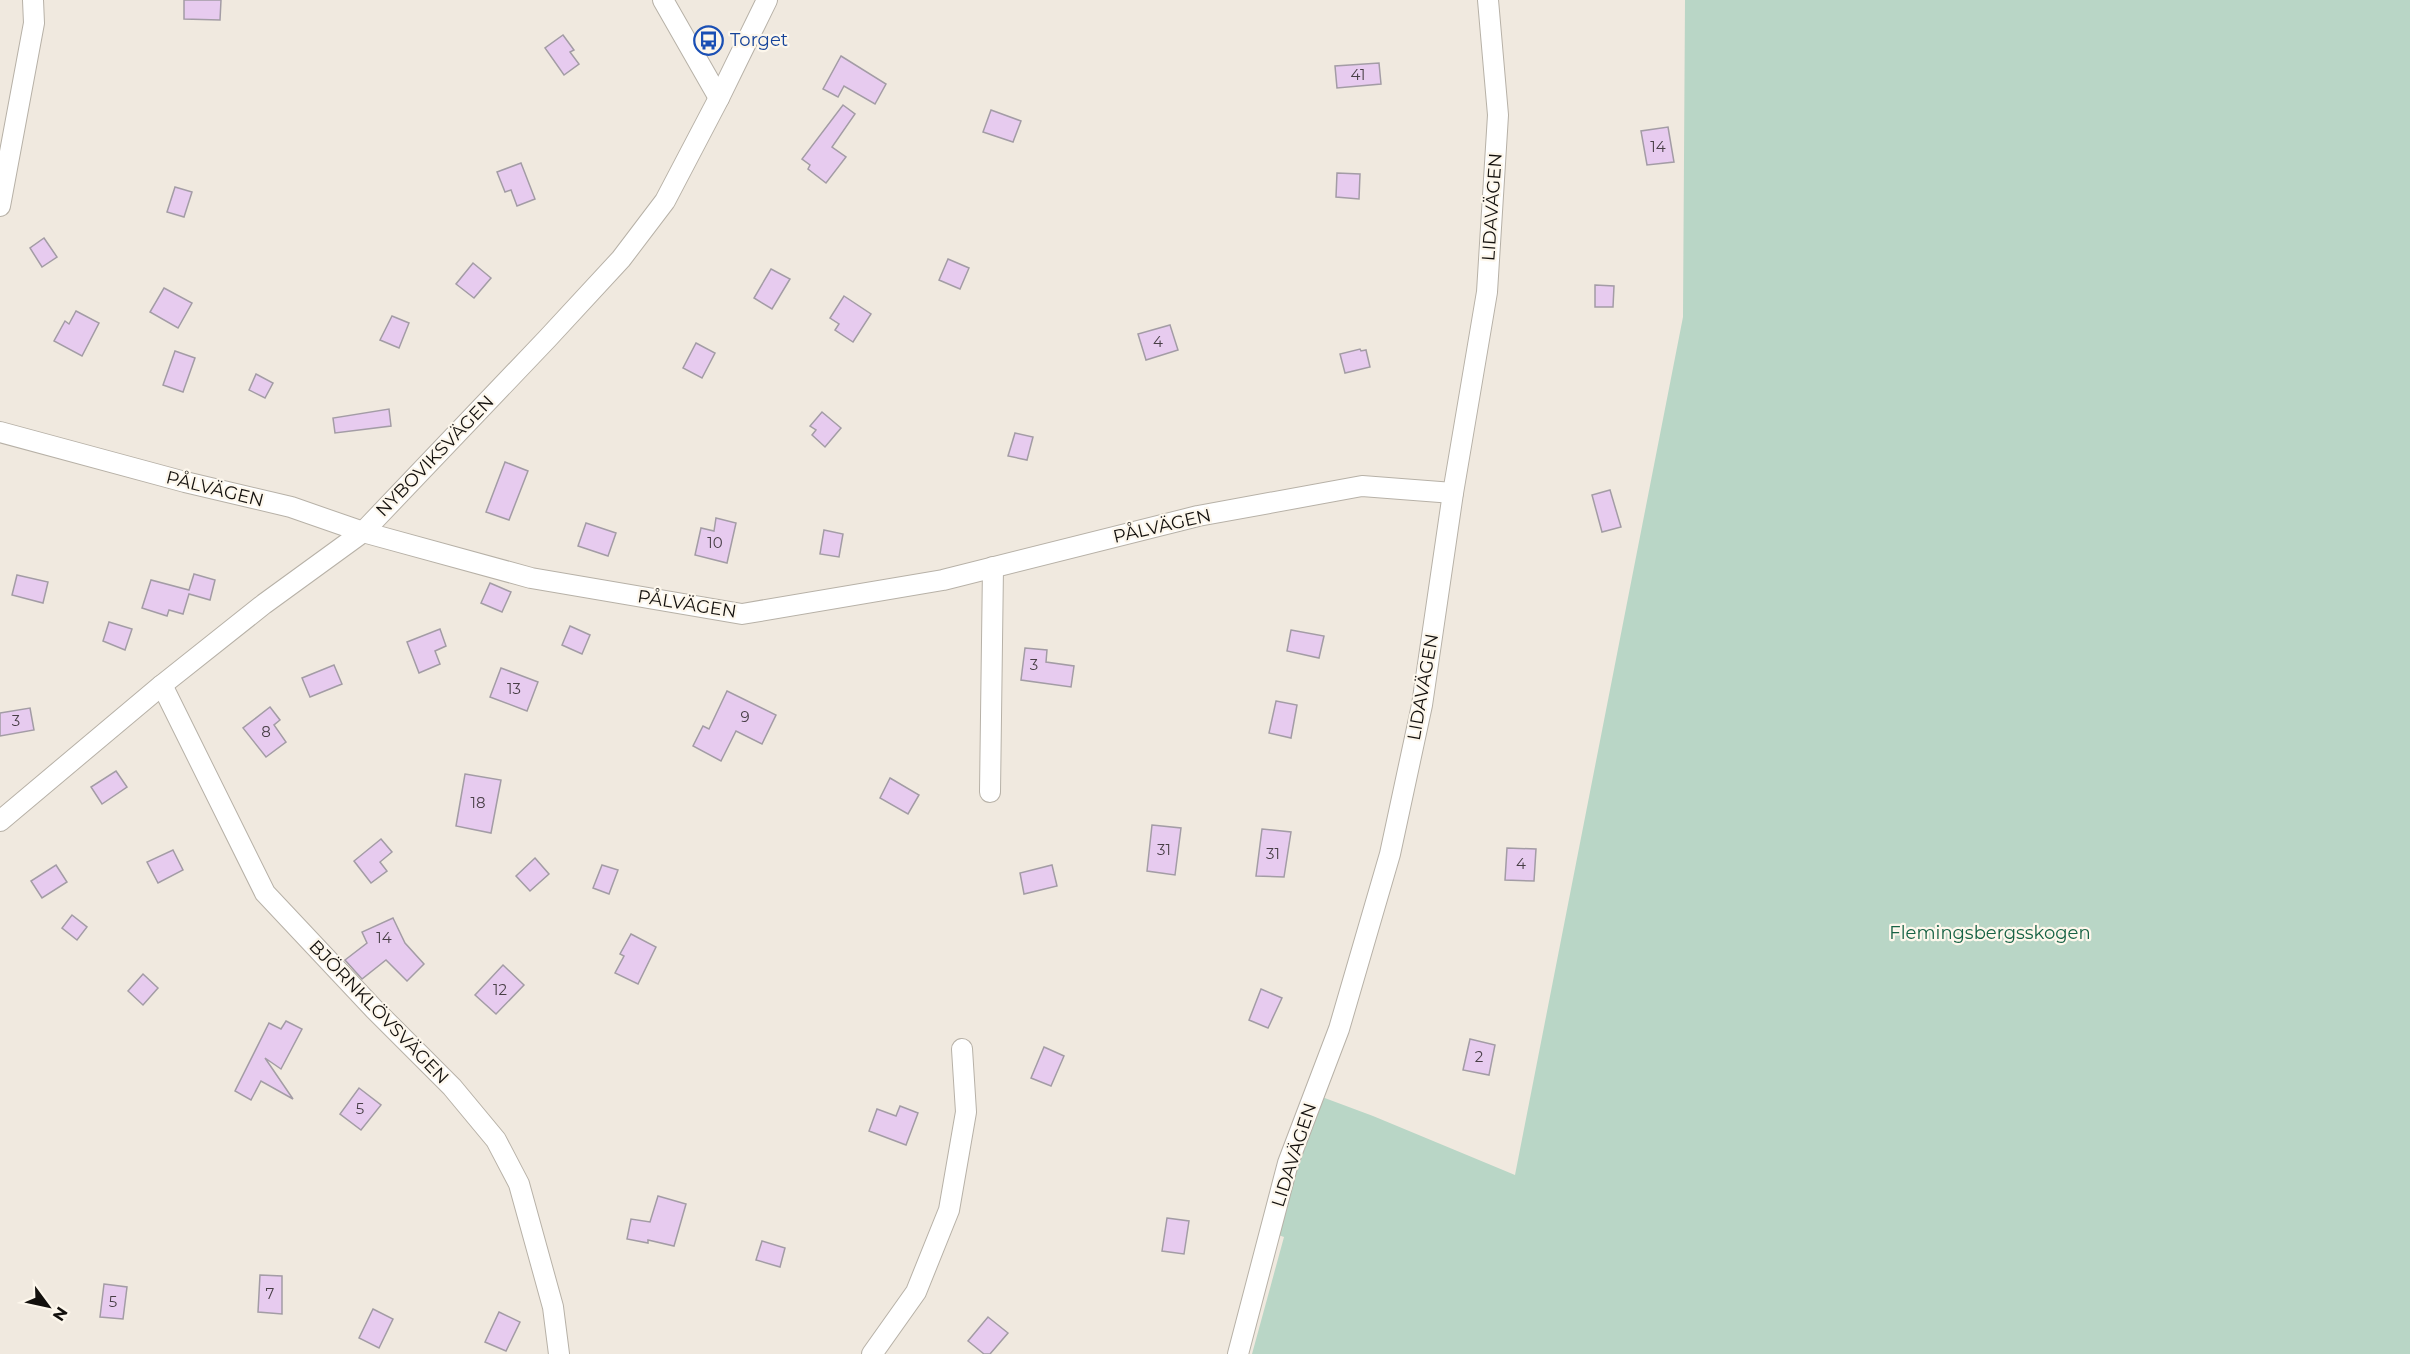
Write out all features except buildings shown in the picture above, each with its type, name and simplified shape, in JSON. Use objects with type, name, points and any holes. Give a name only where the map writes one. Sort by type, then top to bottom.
[{"type":"street","points":[[0,206],[34,23],[33,0]]},
{"type":"street","points":[[663,0],[719,98]]},
{"type":"street","name":"NYBOVIKSVÄGEN","points":[[0,821],[162,685],[264,604],[363,532],[547,339],[635,243],[665,201],[767,0]]},
{"type":"street","name":"LIDAVÄGEN","points":[[1238,1354],[1288,1163],[1339,1029],[1390,854],[1422,705],[1453,493],[1487,292],[1498,116],[1488,0]]},
{"type":"street","name":"PÅLVÄGEN","points":[[0,432],[291,507],[363,532],[531,578],[742,614],[943,580],[1198,516],[1362,486],[1453,493]]},
{"type":"street","points":[[990,792],[993,567]]},
{"type":"street","name":"BJÖRNKLÖVSVÄGEN","points":[[162,685],[265,893],[374,1010],[452,1087],[496,1140],[519,1185],[553,1307],[559,1354]]},
{"type":"street","points":[[872,1354],[916,1292],[949,1210],[966,1112],[962,1049]]},
{"type":"green space","name":"Flemingsbergsskogen","points":[[1685,0],[2410,0],[2410,1354],[1252,1354],[1284,1237],[1270,1232],[1322,1097],[1515,1175],[1683,317]]},
{"type":"place","name":"Torget","points":[[709,40]]}]
